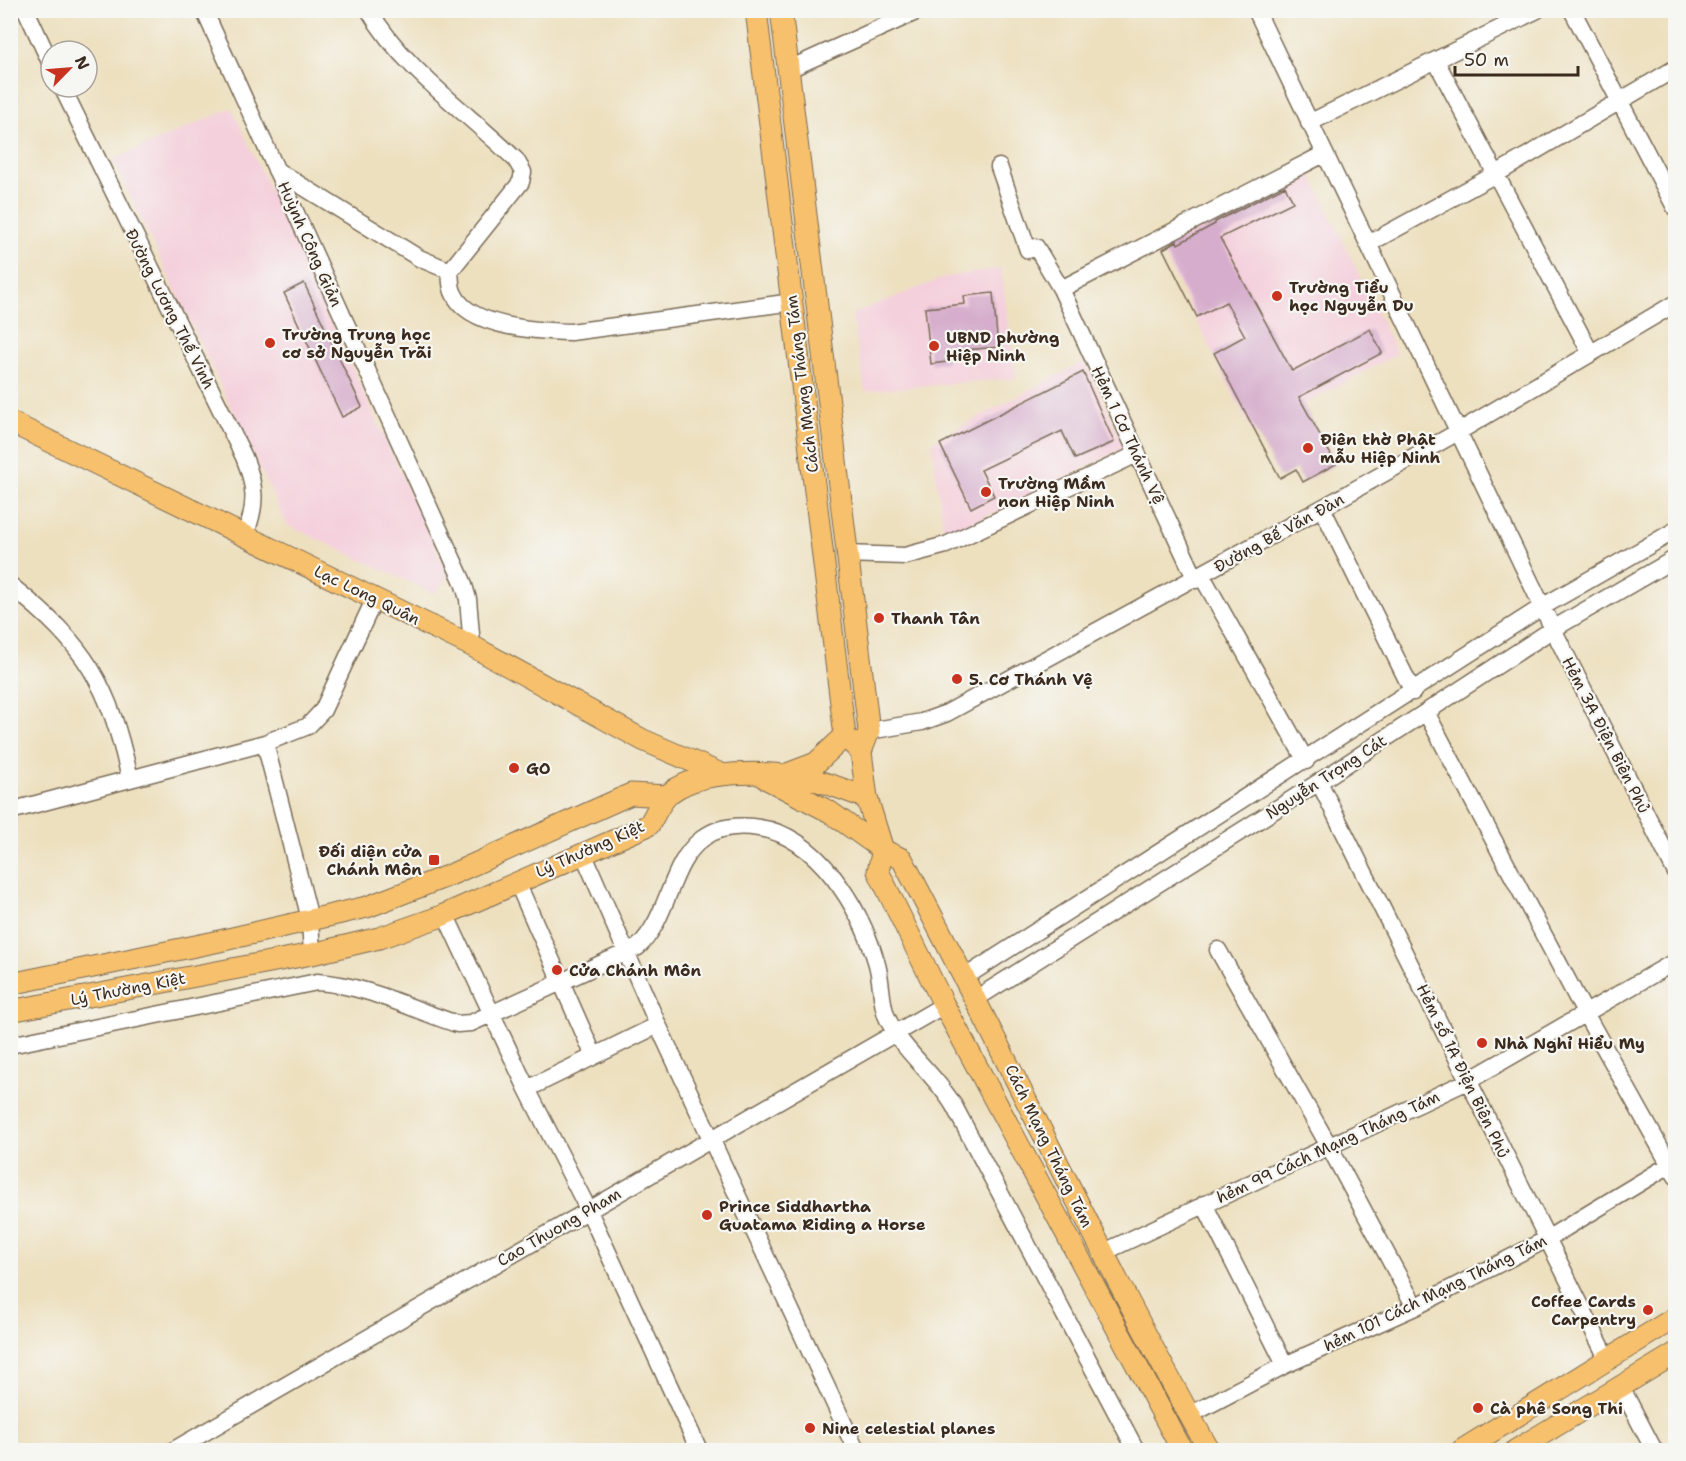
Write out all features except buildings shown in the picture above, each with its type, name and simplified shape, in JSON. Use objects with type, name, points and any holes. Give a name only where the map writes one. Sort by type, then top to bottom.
[{"type":"main road","name":"Cách Mạng Tháng Tám","points":[[756,10],[845,736]]},
{"type":"main road","name":"Cách Mạng Tháng Tám","points":[[781,10],[845,554],[869,731],[861,752],[867,798],[883,850],[878,871],[944,1005],[1182,1450]]},
{"type":"main road","name":"Lạc Long Quân","points":[[10,422],[472,646],[643,740],[721,774]]},
{"type":"main road","points":[[784,775],[816,763],[845,736],[861,752]]},
{"type":"main road","name":"Lạc Long Quân","points":[[667,796],[693,782],[721,774],[759,774],[811,779],[867,798]]},
{"type":"main road","name":"Lạc Long Quân","points":[[759,774],[830,812],[883,850]]},
{"type":"main road","name":"Lý Thường Kiệt","points":[[10,984],[215,942],[368,907],[409,892],[631,794],[667,796],[649,825],[445,914],[379,938],[312,954],[10,1011]]},
{"type":"main road","name":"Cách Mạng Tháng Tám","points":[[883,850],[902,859],[971,988],[1102,1253],[1209,1450]]},
{"type":"main road","points":[[944,1005],[971,988]]},
{"type":"main road","points":[[995,1102],[1021,1087]]},
{"type":"main road","points":[[1462,1450],[1676,1317]]},
{"type":"main road","points":[[1516,1450],[1676,1353]]},
{"type":"street","points":[[26,10],[39,39]]},
{"type":"street","points":[[369,10],[390,43],[492,137],[522,168],[523,176],[518,188],[450,271],[454,296],[471,312],[503,324],[536,331],[571,332],[793,302]]},
{"type":"street","points":[[788,70],[920,10]]},
{"type":"street","name":"Hẻm 3A Điện Biên Phủ","points":[[1256,10],[1542,607],[1676,873]]},
{"type":"street","points":[[1309,123],[1537,10]]},
{"type":"street","points":[[1572,10],[1676,209]]},
{"type":"street","name":"Huỳnh Công Giản","points":[[205,11],[463,582],[468,599],[472,646]]},
{"type":"street","points":[[1436,61],[1590,352]]},
{"type":"street","points":[[1368,244],[1496,174],[1619,99],[1676,68]]},
{"type":"street","name":"Đường Lương Thế Vinh","points":[[68,99],[244,457],[256,495],[252,517],[245,535]]},
{"type":"street","points":[[1061,289],[1324,154]]},
{"type":"street","name":"Hẻm 1 Cơ Thánh Vệ","points":[[999,167],[1028,250],[1036,247],[1061,289],[1137,454],[1199,578],[1306,761]]},
{"type":"street","points":[[276,170],[418,258],[450,271]]},
{"type":"street","name":"Đường Bế Văn Đàn","points":[[869,731],[922,722],[947,713],[1199,578],[1458,432],[1676,303]]},
{"type":"street","points":[[845,554],[905,556],[946,545],[1137,454]]},
{"type":"street","points":[[1322,508],[1413,692]]},
{"type":"street","points":[[971,988],[1306,761],[1542,607],[1676,530]]},
{"type":"street","name":"Nguyễn Trọng Cát","points":[[971,988],[1319,782],[1553,629],[1676,558]]},
{"type":"street","points":[[10,585],[53,621],[93,670],[111,706],[130,779]]},
{"type":"street","points":[[10,811],[265,743],[308,726],[324,710],[375,598]]},
{"type":"street","points":[[1426,712],[1585,1013],[1674,1167]]},
{"type":"street","points":[[265,743],[310,919],[312,954]]},
{"type":"street","name":"Hẻm số 1A Điện Biên Phủ","points":[[1319,782],[1608,1360]]},
{"type":"street","points":[[10,1045],[317,982],[335,983],[369,992],[457,1024],[471,1023],[638,947],[649,937],[662,915],[680,869],[691,849],[703,837],[732,826],[768,829],[799,843],[831,874],[872,947],[886,1016],[903,1045],[934,1076],[954,1106],[1136,1450]]},
{"type":"street","points":[[583,853],[658,1024],[856,1450]]},
{"type":"street","points":[[517,882],[594,1056]]},
{"type":"street","points":[[445,914],[527,1089],[588,1209],[699,1450]]},
{"type":"street","points":[[1218,950],[1329,1146],[1415,1307]]},
{"type":"street","name":"hẻm 99 Cách Mạng Tháng Tám","points":[[1102,1253],[1468,1082],[1676,961]]},
{"type":"street","name":"Cao Thuong Pham","points":[[174,1450],[944,1005]]},
{"type":"street","points":[[527,1089],[658,1024]]},
{"type":"street","name":"hẻm 101 Cách Mạng Tháng Tám","points":[[1190,1415],[1285,1365],[1415,1307],[1547,1239],[1674,1167]]},
{"type":"street","points":[[1204,1204],[1285,1365]]},
{"type":"street","points":[[1620,1385],[1654,1450]]},
{"type":"shaded area","name":"Trường Trung học cơ sở Nguyễn Trãi","points":[[232,108],[448,575],[435,594],[287,525],[113,160]]},
{"type":"shaded area","name":"Trường Tiểu học Nguyễn Du","points":[[1306,164],[1397,354],[1252,432],[1156,239]]},
{"type":"shaded area","name":"UBND phường Hiệp Ninh","points":[[1001,268],[1016,378],[865,391],[852,314],[946,277]]},
{"type":"shaded area","name":"Trường Mầm non Hiệp Ninh","points":[[1085,361],[1125,448],[944,537],[932,442]]},
{"type":"place","name":"Trường Tiểu học Nguyễn Du","points":[[1277,296]]},
{"type":"place","name":"Trường Trung học cơ sở Nguyễn Trãi","points":[[270,343]]},
{"type":"place","name":"UBND phường Hiệp Ninh","points":[[934,346]]},
{"type":"place","name":"Điện thờ Phật mẫu Hiệp Ninh","points":[[1308,448]]},
{"type":"place","name":"Trường Mầm non Hiệp Ninh","points":[[986,492]]},
{"type":"place","name":"Thanh Tân","points":[[879,618]]},
{"type":"place","name":"5. Cơ Thánh Vệ","points":[[957,679]]},
{"type":"place","name":"GO","points":[[514,768]]},
{"type":"place","name":"Đối diện cửa Chánh Môn","points":[[434,860]]},
{"type":"place","name":"Cửa Chánh Môn","points":[[557,970]]},
{"type":"place","name":"Nhà Nghỉ Hiểu My","points":[[1482,1043]]},
{"type":"place","name":"Prince Siddhartha Guatama Riding a Horse","points":[[707,1215]]},
{"type":"place","name":"Coffee Cards Carpentry","points":[[1648,1310]]},
{"type":"place","name":"Cà phê Song Thi","points":[[1478,1408]]},
{"type":"place","name":"Nine celestial planes","points":[[810,1428]]}]
